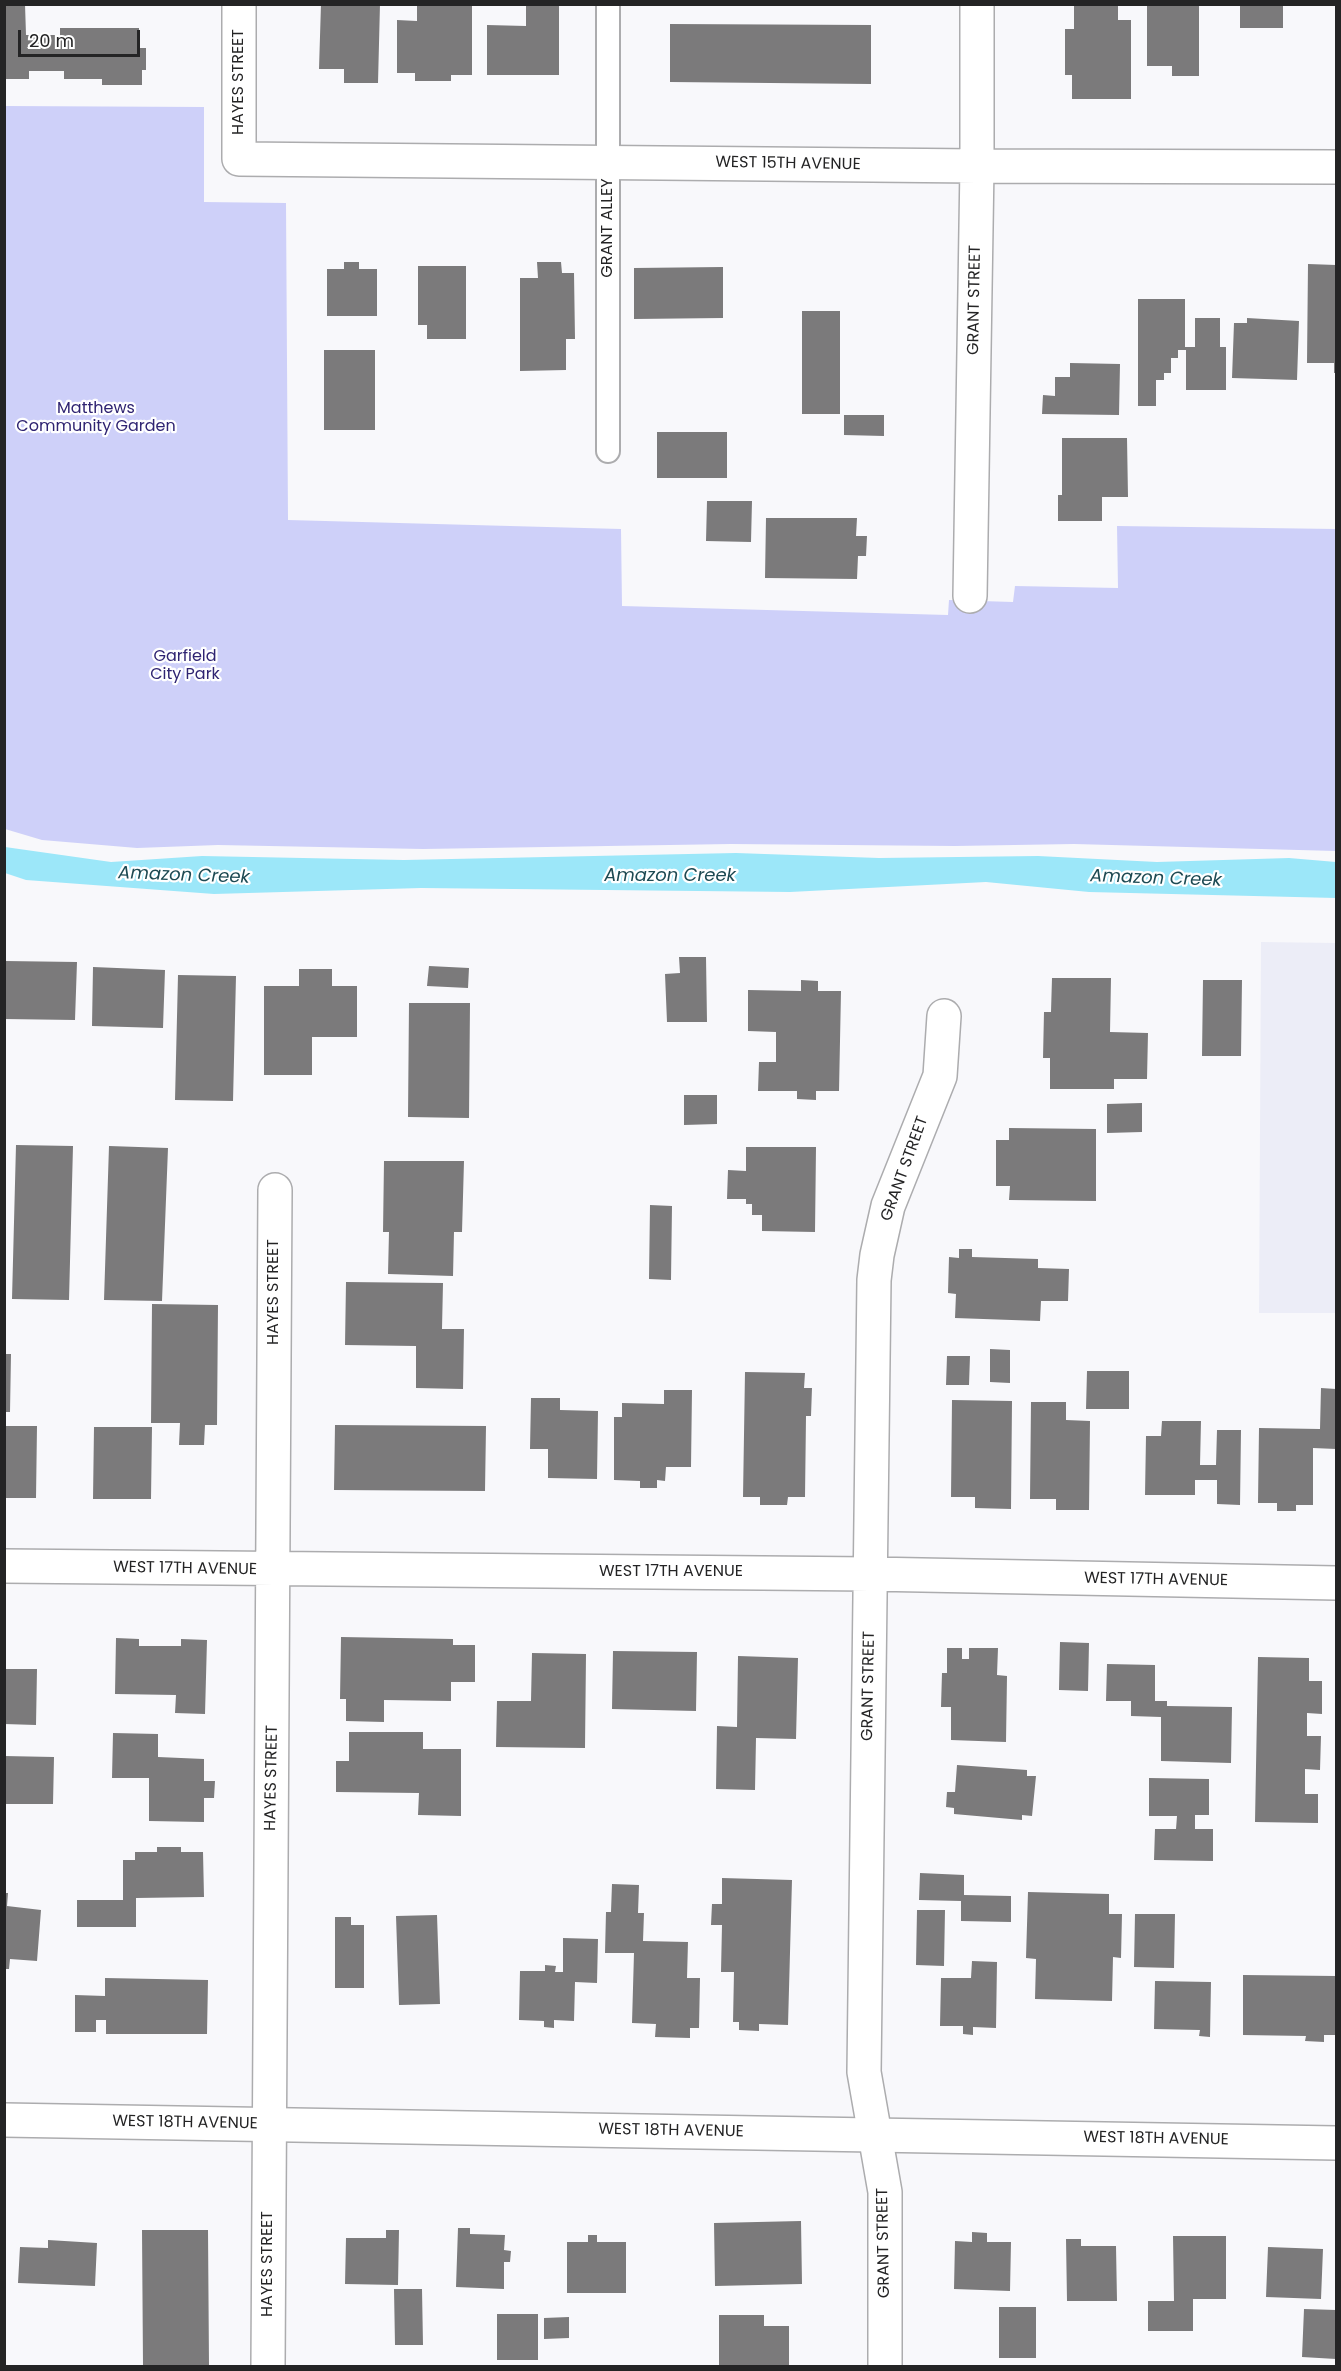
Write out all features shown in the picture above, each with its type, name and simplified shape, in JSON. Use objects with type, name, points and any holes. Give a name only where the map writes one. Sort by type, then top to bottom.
[{"type":"street","name":"HAYES STREET","points":[[239,4],[239,159]]},
{"type":"street","name":"GRANT STREET","points":[[970,596],[977,166],[977,4]]},
{"type":"street","name":"WEST 15TH AVENUE","points":[[239,159],[977,166],[1336,166]]},
{"type":"street","name":"GRANT STREET","points":[[885,2367],[885,2192],[864,2072],[874,1281],[877,1255],[888,1206],[940,1076],[944,1016]]},
{"type":"street","name":"HAYES STREET","points":[[268,2367],[275,1190]]},
{"type":"street","name":"WEST 17TH AVENUE","points":[[4,1566],[870,1574],[1336,1583]]},
{"type":"street","name":"WEST 18TH AVENUE","points":[[4,2120],[1336,2143]]},
{"type":"lane","name":"GRANT ALLEY","points":[[608,4],[608,451]]},
{"type":"shaded area","points":[[1261,942],[1336,943],[1336,1313],[1259,1313]]},
{"type":"green space","name":"Garfield City Park","points":[[5,106],[204,107],[204,202],[286,203],[288,520],[621,529],[622,606],[948,615],[949,600],[1013,602],[1015,586],[1118,588],[1117,526],[1336,529],[1336,851],[1074,844],[955,846],[731,844],[423,849],[218,845],[137,848],[42,840],[5,829]]},
{"type":"water","name":"Amazon Creek","points":[[5,847],[111,862],[202,856],[404,860],[736,853],[879,858],[1038,856],[1157,862],[1289,858],[1336,862],[1336,898],[1089,892],[986,882],[790,892],[421,888],[214,894],[26,880],[5,873]]},
{"type":"building","points":[[4,4],[25,4],[26,35],[60,35],[60,28],[139,28],[139,48],[146,48],[146,70],[142,70],[142,85],[102,85],[102,79],[64,79],[64,71],[29,71],[29,79],[4,79]]},
{"type":"building","points":[[321,4],[380,4],[378,83],[344,83],[344,69],[319,69]]},
{"type":"building","points":[[417,4],[472,4],[472,75],[451,75],[451,81],[415,81],[415,73],[397,73],[397,20],[417,21]]},
{"type":"building","points":[[526,4],[559,4],[559,75],[487,75],[487,25],[526,26]]},
{"type":"building","points":[[1074,4],[1118,4],[1118,20],[1131,20],[1131,99],[1072,99],[1072,75],[1065,75],[1065,29],[1074,29]]},
{"type":"building","points":[[1147,4],[1199,4],[1199,76],[1172,76],[1172,66],[1147,66]]},
{"type":"building","points":[[1240,4],[1283,4],[1283,28],[1240,28]]},
{"type":"building","points":[[670,24],[871,25],[871,84],[670,82]]},
{"type":"building","points":[[344,262],[359,262],[359,269],[377,269],[377,316],[327,316],[327,269],[344,269]]},
{"type":"building","points":[[537,262],[561,262],[562,273],[574,273],[575,339],[566,339],[566,370],[520,371],[520,278],[538,278]]},
{"type":"building","points":[[1308,264],[1336,265],[1336,373],[1334,373],[1334,363],[1307,363]]},
{"type":"building","points":[[418,266],[466,266],[466,339],[427,339],[427,325],[418,325]]},
{"type":"building","points":[[723,267],[723,318],[634,319],[634,268]]},
{"type":"building","points":[[1138,299],[1185,299],[1185,347],[1195,347],[1195,318],[1220,318],[1220,347],[1226,347],[1226,390],[1186,390],[1186,350],[1178,350],[1178,358],[1171,358],[1171,373],[1164,373],[1164,380],[1156,380],[1156,406],[1138,406]]},
{"type":"building","points":[[802,311],[840,311],[840,414],[802,414]]},
{"type":"building","points":[[1247,318],[1299,321],[1297,380],[1232,378],[1234,323],[1247,323]]},
{"type":"building","points":[[324,350],[375,350],[375,430],[324,430]]},
{"type":"building","points":[[1070,363],[1120,364],[1119,415],[1042,414],[1043,395],[1055,396],[1055,377],[1070,377]]},
{"type":"building","points":[[844,415],[884,415],[884,436],[844,435]]},
{"type":"building","points":[[657,432],[727,432],[727,478],[657,478]]},
{"type":"building","points":[[1062,438],[1127,438],[1128,497],[1102,497],[1102,521],[1058,521],[1058,495],[1062,495]]},
{"type":"building","points":[[707,501],[752,501],[751,542],[706,541]]},
{"type":"building","points":[[766,518],[857,518],[856,536],[867,536],[866,556],[858,556],[857,579],[765,578]]},
{"type":"building","points":[[679,957],[706,957],[707,1022],[667,1022],[665,974],[680,973]]},
{"type":"building","points":[[5,961],[77,962],[75,1020],[4,1019]]},
{"type":"building","points":[[429,966],[469,968],[468,988],[427,986]]},
{"type":"building","points":[[93,967],[165,970],[163,1028],[92,1026]]},
{"type":"building","points":[[299,969],[332,969],[332,986],[357,986],[357,1037],[312,1037],[312,1075],[264,1075],[264,986],[299,986]]},
{"type":"building","points":[[178,975],[236,976],[233,1101],[175,1100]]},
{"type":"building","points":[[1052,978],[1111,978],[1110,1032],[1148,1033],[1147,1079],[1114,1079],[1114,1089],[1050,1089],[1050,1058],[1043,1058],[1044,1012],[1051,1012]]},
{"type":"building","points":[[801,980],[818,981],[818,991],[841,991],[839,1091],[816,1091],[816,1100],[797,1099],[797,1091],[758,1091],[759,1062],[776,1062],[776,1032],[748,1031],[748,990],[801,991]]},
{"type":"building","points":[[1203,980],[1242,980],[1241,1056],[1202,1056]]},
{"type":"building","points":[[409,1003],[470,1003],[469,1118],[408,1117]]},
{"type":"building","points":[[684,1095],[717,1095],[717,1124],[684,1125]]},
{"type":"building","points":[[1142,1103],[1142,1132],[1107,1133],[1107,1104]]},
{"type":"building","points":[[1009,1128],[1096,1129],[1096,1201],[1009,1200],[1010,1186],[996,1186],[996,1140],[1009,1140]]},
{"type":"building","points":[[16,1145],[73,1146],[69,1300],[12,1299]]},
{"type":"building","points":[[109,1146],[168,1148],[162,1301],[104,1300]]},
{"type":"building","points":[[746,1147],[816,1147],[815,1232],[762,1231],[762,1215],[752,1215],[752,1204],[746,1204],[746,1199],[727,1199],[728,1170],[746,1171]]},
{"type":"building","points":[[384,1161],[464,1161],[462,1232],[454,1232],[453,1276],[388,1274],[389,1232],[383,1232]]},
{"type":"building","points":[[650,1205],[672,1206],[671,1280],[649,1279]]},
{"type":"building","points":[[959,1249],[972,1249],[972,1257],[1038,1259],[1038,1268],[1069,1269],[1068,1301],[1041,1301],[1040,1321],[955,1318],[956,1294],[948,1293],[949,1257],[959,1258]]},
{"type":"building","points":[[346,1282],[443,1283],[442,1329],[464,1329],[463,1389],[416,1388],[416,1346],[345,1345]]},
{"type":"building","points":[[152,1304],[218,1305],[217,1425],[205,1425],[204,1445],[179,1445],[180,1423],[151,1423]]},
{"type":"building","points":[[990,1349],[1010,1350],[1010,1383],[990,1382]]},
{"type":"building","points":[[4,1354],[11,1354],[10,1412],[4,1412]]},
{"type":"building","points":[[947,1356],[970,1356],[969,1385],[946,1385]]},
{"type":"building","points":[[1087,1371],[1129,1371],[1129,1409],[1086,1409]]},
{"type":"building","points":[[745,1372],[805,1373],[804,1388],[812,1388],[811,1416],[806,1416],[805,1497],[788,1497],[787,1505],[760,1505],[760,1497],[743,1497]]},
{"type":"building","points":[[1321,1388],[1336,1389],[1336,1449],[1313,1448],[1313,1505],[1296,1505],[1296,1511],[1277,1511],[1277,1503],[1258,1503],[1259,1428],[1320,1429]]},
{"type":"building","points":[[664,1390],[692,1390],[691,1467],[666,1467],[665,1481],[657,1480],[657,1488],[640,1488],[640,1481],[614,1480],[614,1417],[622,1417],[622,1403],[664,1404]]},
{"type":"building","points":[[531,1398],[560,1398],[560,1410],[598,1411],[597,1479],[548,1478],[548,1449],[530,1449]]},
{"type":"building","points":[[952,1400],[1012,1401],[1011,1509],[975,1508],[975,1497],[951,1497]]},
{"type":"building","points":[[1031,1402],[1066,1402],[1066,1420],[1090,1421],[1089,1510],[1056,1510],[1056,1499],[1030,1499]]},
{"type":"building","points":[[1162,1421],[1201,1421],[1200,1465],[1216,1465],[1217,1430],[1241,1430],[1240,1505],[1217,1504],[1217,1480],[1195,1480],[1195,1495],[1145,1495],[1146,1436],[1161,1436]]},
{"type":"building","points":[[335,1425],[486,1426],[485,1491],[334,1490]]},
{"type":"building","points":[[4,1426],[37,1426],[36,1498],[4,1498]]},
{"type":"building","points":[[94,1427],[152,1427],[151,1499],[93,1499]]},
{"type":"building","points":[[341,1637],[453,1639],[453,1645],[475,1645],[475,1682],[451,1682],[451,1701],[384,1700],[384,1722],[346,1721],[346,1699],[340,1699]]},
{"type":"building","points":[[116,1638],[139,1639],[139,1646],[181,1646],[181,1639],[207,1640],[205,1714],[175,1713],[176,1695],[115,1694]]},
{"type":"building","points":[[1060,1642],[1089,1643],[1088,1691],[1059,1690]]},
{"type":"building","points":[[947,1648],[962,1648],[962,1659],[969,1659],[969,1648],[998,1648],[997,1675],[1007,1676],[1006,1742],[951,1740],[951,1707],[941,1707],[942,1673],[947,1673]]},
{"type":"building","points":[[613,1651],[697,1652],[696,1711],[612,1709]]},
{"type":"building","points":[[532,1653],[586,1654],[585,1748],[496,1747],[497,1701],[531,1701]]},
{"type":"building","points":[[738,1656],[798,1658],[796,1739],[756,1738],[755,1790],[716,1789],[717,1726],[737,1727]]},
{"type":"building","points":[[1258,1657],[1309,1658],[1309,1681],[1322,1681],[1322,1714],[1307,1713],[1307,1736],[1321,1736],[1320,1770],[1305,1769],[1305,1794],[1318,1794],[1318,1823],[1255,1822]]},
{"type":"building","points":[[1107,1664],[1155,1665],[1155,1701],[1167,1701],[1167,1706],[1232,1707],[1231,1763],[1161,1761],[1161,1717],[1131,1716],[1131,1701],[1106,1701]]},
{"type":"building","points":[[4,1669],[37,1669],[36,1725],[4,1724]]},
{"type":"building","points":[[349,1732],[423,1732],[423,1749],[461,1749],[461,1816],[418,1815],[419,1793],[336,1792],[336,1761],[349,1761]]},
{"type":"building","points":[[113,1733],[158,1734],[158,1757],[204,1759],[204,1781],[215,1781],[214,1798],[204,1798],[204,1822],[149,1821],[149,1778],[112,1778]]},
{"type":"building","points":[[4,1756],[54,1757],[53,1804],[4,1804]]},
{"type":"building","points":[[957,1765],[1027,1770],[1027,1776],[1036,1776],[1032,1816],[1022,1815],[1022,1820],[954,1814],[954,1808],[946,1807],[947,1792],[955,1792]]},
{"type":"building","points":[[1149,1778],[1209,1779],[1209,1815],[1195,1815],[1195,1829],[1213,1829],[1213,1861],[1154,1860],[1155,1829],[1176,1829],[1177,1816],[1149,1816]]},
{"type":"building","points":[[157,1847],[181,1847],[181,1852],[203,1852],[204,1897],[136,1898],[136,1927],[77,1927],[77,1900],[123,1900],[123,1860],[135,1860],[135,1852],[157,1852]]},
{"type":"building","points":[[920,1873],[964,1875],[964,1895],[1011,1896],[1011,1922],[961,1921],[961,1901],[919,1900]]},
{"type":"building","points":[[722,1878],[792,1880],[788,2025],[759,2024],[759,2031],[739,2030],[739,2022],[733,2022],[734,1972],[721,1972],[722,1925],[711,1925],[712,1904],[722,1904]]},
{"type":"building","points":[[612,1884],[639,1885],[638,1913],[644,1913],[643,1941],[688,1942],[687,1978],[700,1978],[699,2028],[690,2028],[690,2038],[655,2037],[656,2024],[632,2023],[634,1953],[605,1953],[606,1912],[611,1912]]},
{"type":"building","points":[[1028,1892],[1109,1894],[1109,1914],[1122,1914],[1121,1958],[1113,1957],[1112,2001],[1035,1999],[1036,1959],[1026,1958]]},
{"type":"building","points":[[4,1893],[8,1893],[7,1906],[41,1910],[37,1961],[10,1959],[9,1969],[4,1969]]},
{"type":"building","points":[[917,1910],[945,1910],[944,1966],[916,1965]]},
{"type":"building","points":[[1135,1914],[1175,1914],[1174,1968],[1134,1967]]},
{"type":"building","points":[[437,1915],[440,2004],[399,2005],[396,1916]]},
{"type":"building","points":[[335,1917],[351,1917],[351,1925],[364,1925],[364,1988],[335,1988]]},
{"type":"building","points":[[563,1938],[598,1939],[597,1983],[575,1982],[574,2021],[554,2020],[554,2028],[544,2027],[544,2021],[519,2020],[520,1971],[545,1971],[545,1965],[556,1966],[555,1972],[563,1972]]},
{"type":"building","points":[[972,1961],[997,1962],[996,2028],[973,2027],[973,2035],[963,2034],[963,2026],[940,2026],[941,1978],[971,1978]]},
{"type":"building","points":[[1243,1975],[1336,1976],[1336,2035],[1324,2035],[1324,2042],[1305,2041],[1306,2036],[1243,2035]]},
{"type":"building","points":[[105,1978],[208,1980],[207,2034],[106,2034],[106,2020],[96,2020],[96,2032],[75,2032],[75,1995],[105,1996]]},
{"type":"building","points":[[1155,1981],[1211,1982],[1210,2037],[1199,2036],[1200,2030],[1154,2029]]},
{"type":"building","points":[[801,2221],[802,2284],[715,2286],[714,2223]]},
{"type":"building","points":[[458,2228],[470,2228],[470,2234],[505,2235],[504,2250],[511,2251],[510,2262],[504,2262],[504,2289],[456,2287]]},
{"type":"building","points":[[142,2230],[208,2230],[209,2366],[143,2366]]},
{"type":"building","points":[[386,2230],[399,2230],[398,2285],[345,2284],[346,2238],[386,2238]]},
{"type":"building","points":[[972,2232],[987,2233],[987,2242],[1011,2242],[1010,2291],[954,2289],[955,2241],[972,2242]]},
{"type":"building","points":[[588,2235],[597,2235],[597,2242],[626,2242],[626,2293],[567,2293],[567,2242],[588,2242]]},
{"type":"building","points":[[1173,2236],[1226,2236],[1226,2299],[1193,2299],[1193,2331],[1148,2331],[1148,2301],[1174,2301]]},
{"type":"building","points":[[1066,2239],[1081,2239],[1081,2246],[1116,2246],[1117,2301],[1067,2301]]},
{"type":"building","points":[[48,2240],[97,2243],[95,2286],[18,2283],[20,2247],[48,2248]]},
{"type":"building","points":[[1268,2247],[1323,2249],[1321,2299],[1266,2297]]},
{"type":"building","points":[[394,2289],[422,2289],[423,2345],[395,2345]]},
{"type":"building","points":[[999,2307],[1036,2307],[1036,2358],[999,2358]]},
{"type":"building","points":[[1304,2309],[1336,2310],[1336,2359],[1302,2357]]},
{"type":"building","points":[[497,2314],[538,2314],[538,2360],[497,2360]]},
{"type":"building","points":[[719,2315],[764,2315],[764,2326],[789,2326],[789,2366],[719,2366]]},
{"type":"building","points":[[569,2317],[569,2338],[544,2339],[544,2318]]},
{"type":"park label","name":"Matthews Community Garden","points":[[96,418]]}]
